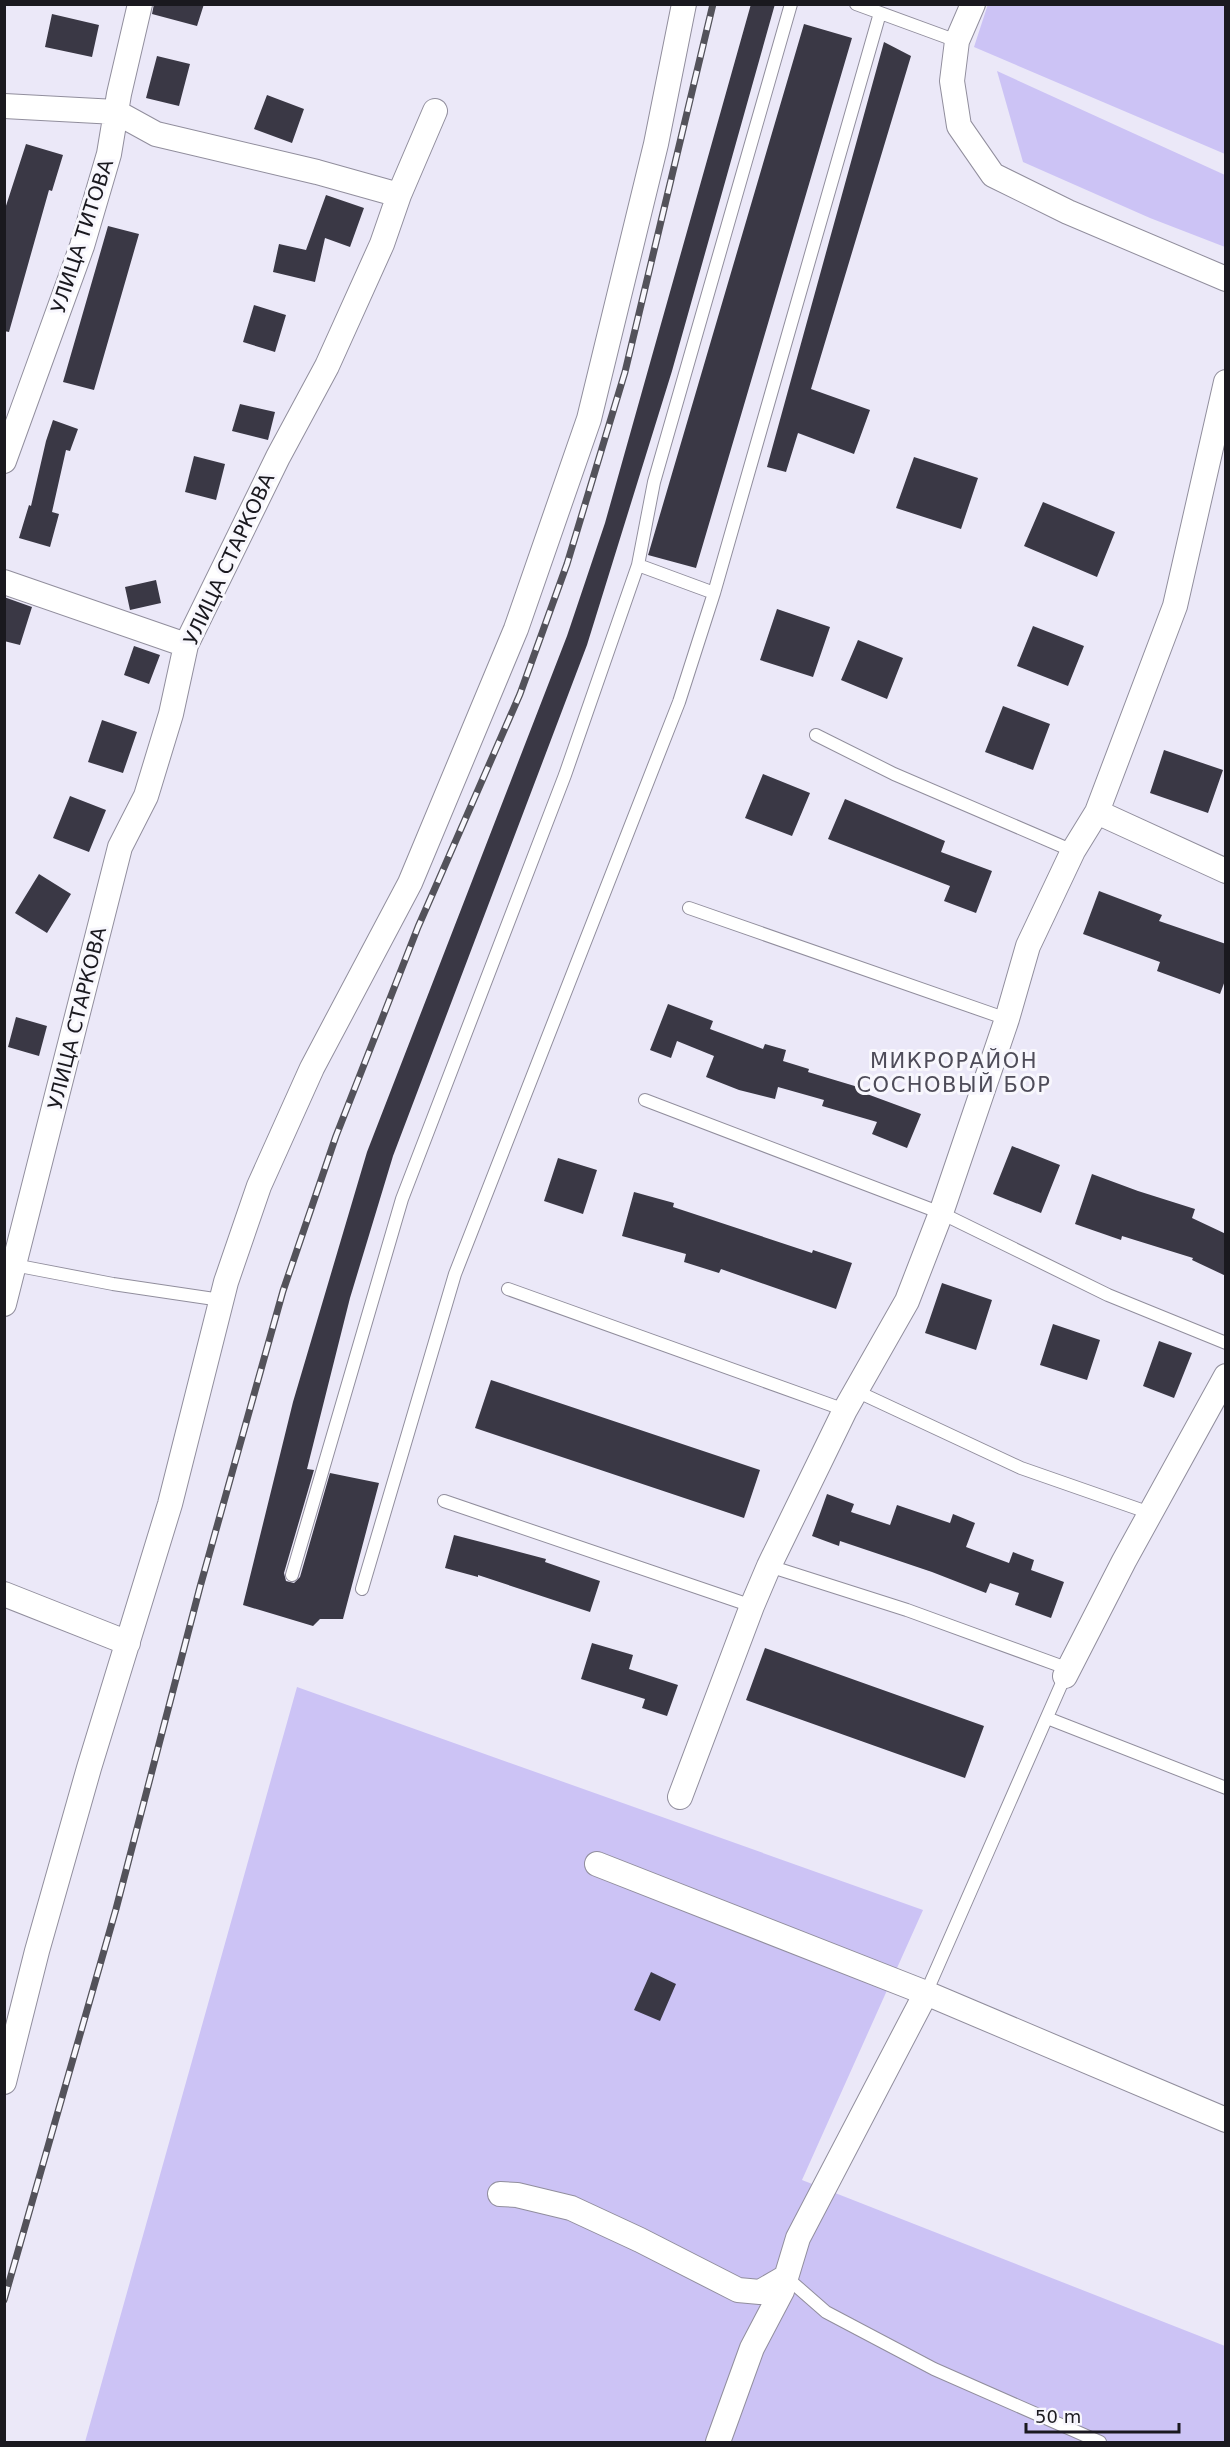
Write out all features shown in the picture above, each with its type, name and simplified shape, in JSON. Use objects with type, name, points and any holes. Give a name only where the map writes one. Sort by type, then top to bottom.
[{"type":"street","name":"УЛИЦА ТИТОВА","points":[[4,461],[82,246],[109,154],[140,4]]},
{"type":"street","points":[[4,2082],[37,1951],[170,1504],[221,1299],[259,1186],[312,1068],[410,883],[516,629],[589,419],[656,144],[684,4]]},
{"type":"street","points":[[973,4],[957,41],[952,81],[959,126],[993,176],[1068,212],[1226,279]]},
{"type":"street","points":[[4,106],[116,112],[156,134],[316,172],[399,195]]},
{"type":"street","name":"УЛИЦА СТАРКОВА","points":[[4,1304],[120,847],[146,795],[171,714],[186,645],[278,457],[327,366],[382,244],[399,195],[435,111]]},
{"type":"street","points":[[680,1797],[769,1566],[850,1401],[907,1301],[941,1213],[1007,1019],[1028,946],[1073,851],[1097,812],[1175,606],[1226,382]]},
{"type":"street","points":[[4,582],[186,645]]},
{"type":"street","points":[[1097,812],[1226,871]]},
{"type":"street","points":[[1067,1673],[1150,1513],[1226,1376]]},
{"type":"street","points":[[4,1594],[128,1643]]},
{"type":"street","points":[[597,1864],[926,1993],[1226,2120]]},
{"type":"street","points":[[718,2442],[752,2348],[782,2291],[798,2238],[926,1993]]},
{"type":"street","points":[[500,2194],[516,2195],[571,2208],[738,2290],[759,2292],[786,2277]]},
{"type":"lane","points":[[292,1575],[402,1199],[565,775],[638,565],[654,482],[791,4]]},
{"type":"lane","points":[[856,4],[957,41]]},
{"type":"lane","points":[[362,1589],[455,1274],[680,702],[714,593],[880,13]]},
{"type":"lane","points":[[638,565],[714,593]]},
{"type":"lane","points":[[816,735],[894,774],[1073,851]]},
{"type":"lane","points":[[688,908],[1007,1019]]},
{"type":"lane","points":[[645,1100],[941,1213],[1108,1295],[1226,1343]]},
{"type":"lane","points":[[14,1264],[113,1284],[221,1299]]},
{"type":"lane","points":[[508,1289],[850,1401],[1021,1468],[1150,1513]]},
{"type":"lane","points":[[444,1501],[752,1606]]},
{"type":"lane","points":[[769,1566],[907,1610],[1067,1673],[926,1993]]},
{"type":"lane","points":[[1047,1718],[1226,1788]]},
{"type":"lane","points":[[786,2277],[826,2312],[934,2369],[1100,2442]]},
{"type":"shaded area","points":[[988,4],[1225,5],[1225,154],[974,47]]},
{"type":"shaded area","points":[[997,71],[1225,175],[1225,247],[1150,218],[1023,162]]},
{"type":"shaded area","points":[[297,1687],[923,1910],[802,2180],[1225,2346],[1225,2442],[85,2442]]},
{"type":"building","points":[[154,4],[204,4],[197,26],[152,14]]},
{"type":"building","points":[[751,4],[775,4],[672,371],[587,645],[393,1156],[350,1298],[307,1469],[314,1470],[284,1573],[286,1581],[294,1583],[300,1577],[330,1473],[379,1483],[343,1619],[320,1619],[313,1626],[243,1605],[293,1402],[367,1152],[567,636],[605,523]]},
{"type":"building","points":[[52,14],[99,25],[92,57],[45,47]]},
{"type":"building","points":[[804,24],[852,38],[696,568],[648,555]]},
{"type":"building","points":[[884,42],[911,56],[811,389],[870,410],[854,454],[798,433],[786,472],[767,467]]},
{"type":"building","points":[[157,56],[190,64],[179,106],[146,98]]},
{"type":"building","points":[[267,95],[304,109],[292,143],[254,129]]},
{"type":"building","points":[[26,144],[63,155],[52,191],[49,190],[9,332],[4,331],[4,212]]},
{"type":"building","points":[[326,195],[364,208],[350,247],[325,238],[315,282],[273,272],[279,244],[306,250]]},
{"type":"building","points":[[108,226],[139,234],[94,390],[63,382]]},
{"type":"building","points":[[254,305],[286,315],[275,352],[243,342]]},
{"type":"building","points":[[240,404],[275,412],[268,440],[232,431]]},
{"type":"building","points":[[53,420],[78,429],[70,451],[66,450],[52,512],[59,514],[50,547],[19,538],[29,505],[31,506]]},
{"type":"building","points":[[194,456],[225,464],[216,500],[185,492]]},
{"type":"building","points":[[914,457],[978,478],[961,529],[896,508]]},
{"type":"building","points":[[1043,502],[1115,532],[1097,577],[1024,546]]},
{"type":"building","points":[[156,580],[161,603],[130,610],[125,587]]},
{"type":"building","points":[[4,597],[32,607],[20,645],[4,641]]},
{"type":"building","points":[[777,609],[830,627],[813,677],[760,660]]},
{"type":"building","points":[[1033,626],[1084,646],[1068,686],[1017,666]]},
{"type":"building","points":[[858,640],[903,658],[887,699],[841,680]]},
{"type":"building","points":[[134,646],[160,655],[149,684],[124,675]]},
{"type":"building","points":[[1003,706],[1050,724],[1033,770],[985,752]]},
{"type":"building","points":[[102,720],[137,732],[123,773],[88,762]]},
{"type":"building","points":[[1164,750],[1223,770],[1208,813],[1150,793]]},
{"type":"building","points":[[763,774],[810,793],[792,836],[745,818]]},
{"type":"building","points":[[70,796],[106,810],[89,852],[53,838]]},
{"type":"building","points":[[845,799],[945,841],[941,852],[992,871],[976,913],[944,901],[950,886],[828,839]]},
{"type":"building","points":[[39,874],[71,894],[47,933],[15,913]]},
{"type":"building","points":[[1099,891],[1162,915],[1159,921],[1226,944],[1226,978],[1220,994],[1157,971],[1160,962],[1083,934]]},
{"type":"building","points":[[668,1004],[713,1021],[710,1029],[763,1049],[765,1044],[786,1050],[783,1061],[809,1069],[808,1072],[868,1090],[867,1094],[921,1114],[907,1148],[872,1134],[877,1122],[822,1106],[824,1100],[778,1087],[775,1099],[739,1090],[706,1077],[714,1056],[677,1041],[671,1058],[650,1050]]},
{"type":"building","points":[[16,1017],[47,1026],[39,1056],[8,1047]]},
{"type":"building","points":[[1012,1146],[1060,1165],[1041,1213],[993,1194]]},
{"type":"building","points":[[558,1158],[597,1170],[583,1214],[544,1201]]},
{"type":"building","points":[[1092,1174],[1195,1209],[1192,1218],[1226,1234],[1226,1276],[1192,1260],[1193,1258],[1122,1236],[1121,1240],[1075,1224]]},
{"type":"building","points":[[634,1192],[674,1203],[673,1207],[812,1253],[813,1250],[852,1263],[836,1309],[721,1269],[719,1273],[684,1262],[686,1254],[622,1236]]},
{"type":"building","points":[[942,1283],[992,1300],[976,1350],[925,1333]]},
{"type":"building","points":[[1053,1324],[1100,1340],[1087,1380],[1040,1365]]},
{"type":"building","points":[[1159,1341],[1192,1353],[1174,1398],[1143,1386]]},
{"type":"building","points":[[491,1380],[760,1470],[744,1518],[475,1428]]},
{"type":"building","points":[[827,1494],[854,1504],[851,1512],[890,1525],[897,1505],[950,1523],[953,1514],[975,1523],[966,1547],[1009,1563],[1013,1552],[1034,1560],[1031,1570],[1064,1582],[1051,1618],[1015,1605],[1019,1593],[990,1583],[986,1593],[840,1541],[839,1546],[812,1536]]},
{"type":"building","points":[[454,1535],[546,1559],[545,1562],[600,1581],[590,1612],[478,1575],[478,1577],[445,1568]]},
{"type":"building","points":[[592,1643],[633,1655],[629,1669],[678,1685],[667,1716],[642,1708],[645,1699],[581,1679]]},
{"type":"building","points":[[765,1648],[984,1726],[965,1778],[746,1700]]},
{"type":"building","points":[[651,1972],[676,1984],[660,2021],[634,2010]]},
{"type":"railway","points":[[4,2300],[116,1909],[200,1587],[283,1291],[336,1136],[418,927],[520,694],[567,564],[625,372],[713,4]]},
{"type":"district","name":"МИКРОРАЙОН СОСНОВЫЙ БОР","points":[[954,1073]]}]
